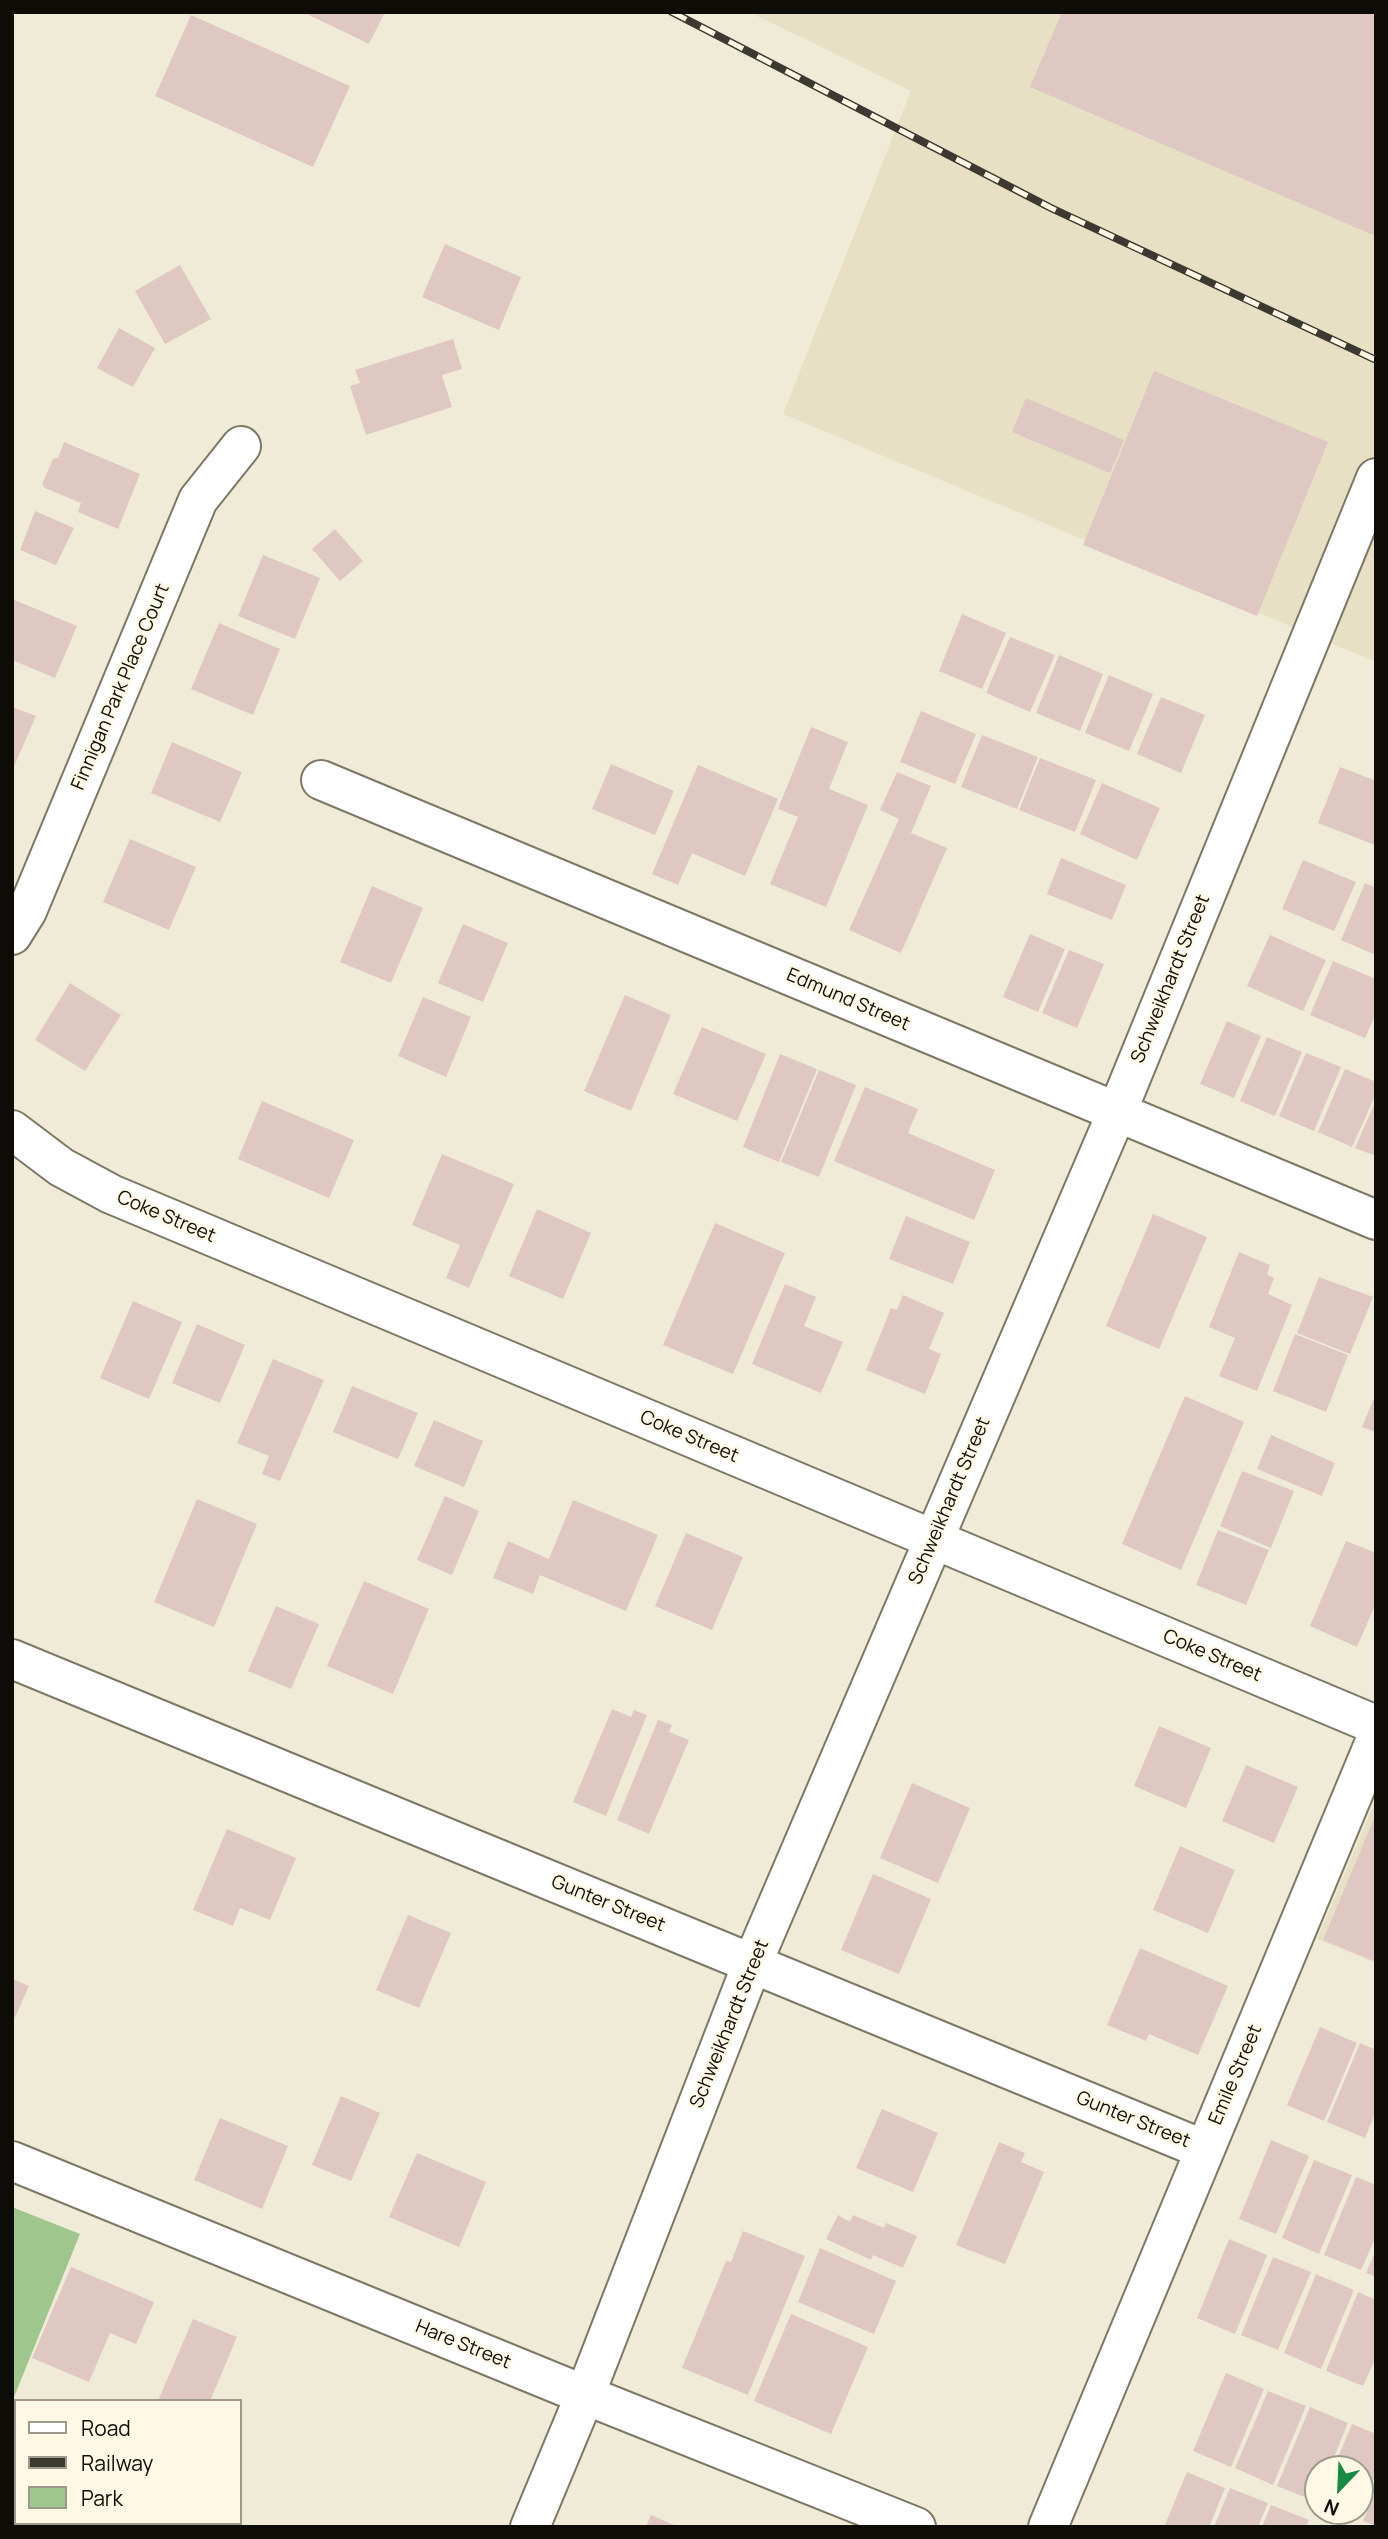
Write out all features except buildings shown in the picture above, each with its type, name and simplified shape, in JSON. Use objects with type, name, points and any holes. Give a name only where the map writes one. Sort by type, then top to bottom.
[{"type":"street","name":"Finnigan Park Place Court","points":[[12,935],[27,911],[198,500],[241,446]]},
{"type":"street","name":"Schweikhardt Street","points":[[530,2527],[585,2395],[752,1964],[1117,1112],[1376,478]]},
{"type":"street","name":"Edmund Street","points":[[321,780],[1376,1220]]},
{"type":"street","name":"Coke Street","points":[[12,1130],[61,1167],[111,1194],[1376,1725]]},
{"type":"street","name":"Gunter Street","points":[[12,1659],[1205,2150]]},
{"type":"street","name":"Emile Street","points":[[1048,2527],[1376,1740]]},
{"type":"street","name":"Hare Street","points":[[12,2161],[916,2527]]},
{"type":"shaded area","points":[[749,12],[1376,12],[1376,662],[783,414],[911,91]]},
{"type":"shaded area","points":[[1376,1799],[1376,1963],[1317,1939]]},
{"type":"green space","points":[[12,2207],[80,2234],[12,2402]]},
{"type":"railway","points":[[672,12],[1051,208],[1376,360]]}]
